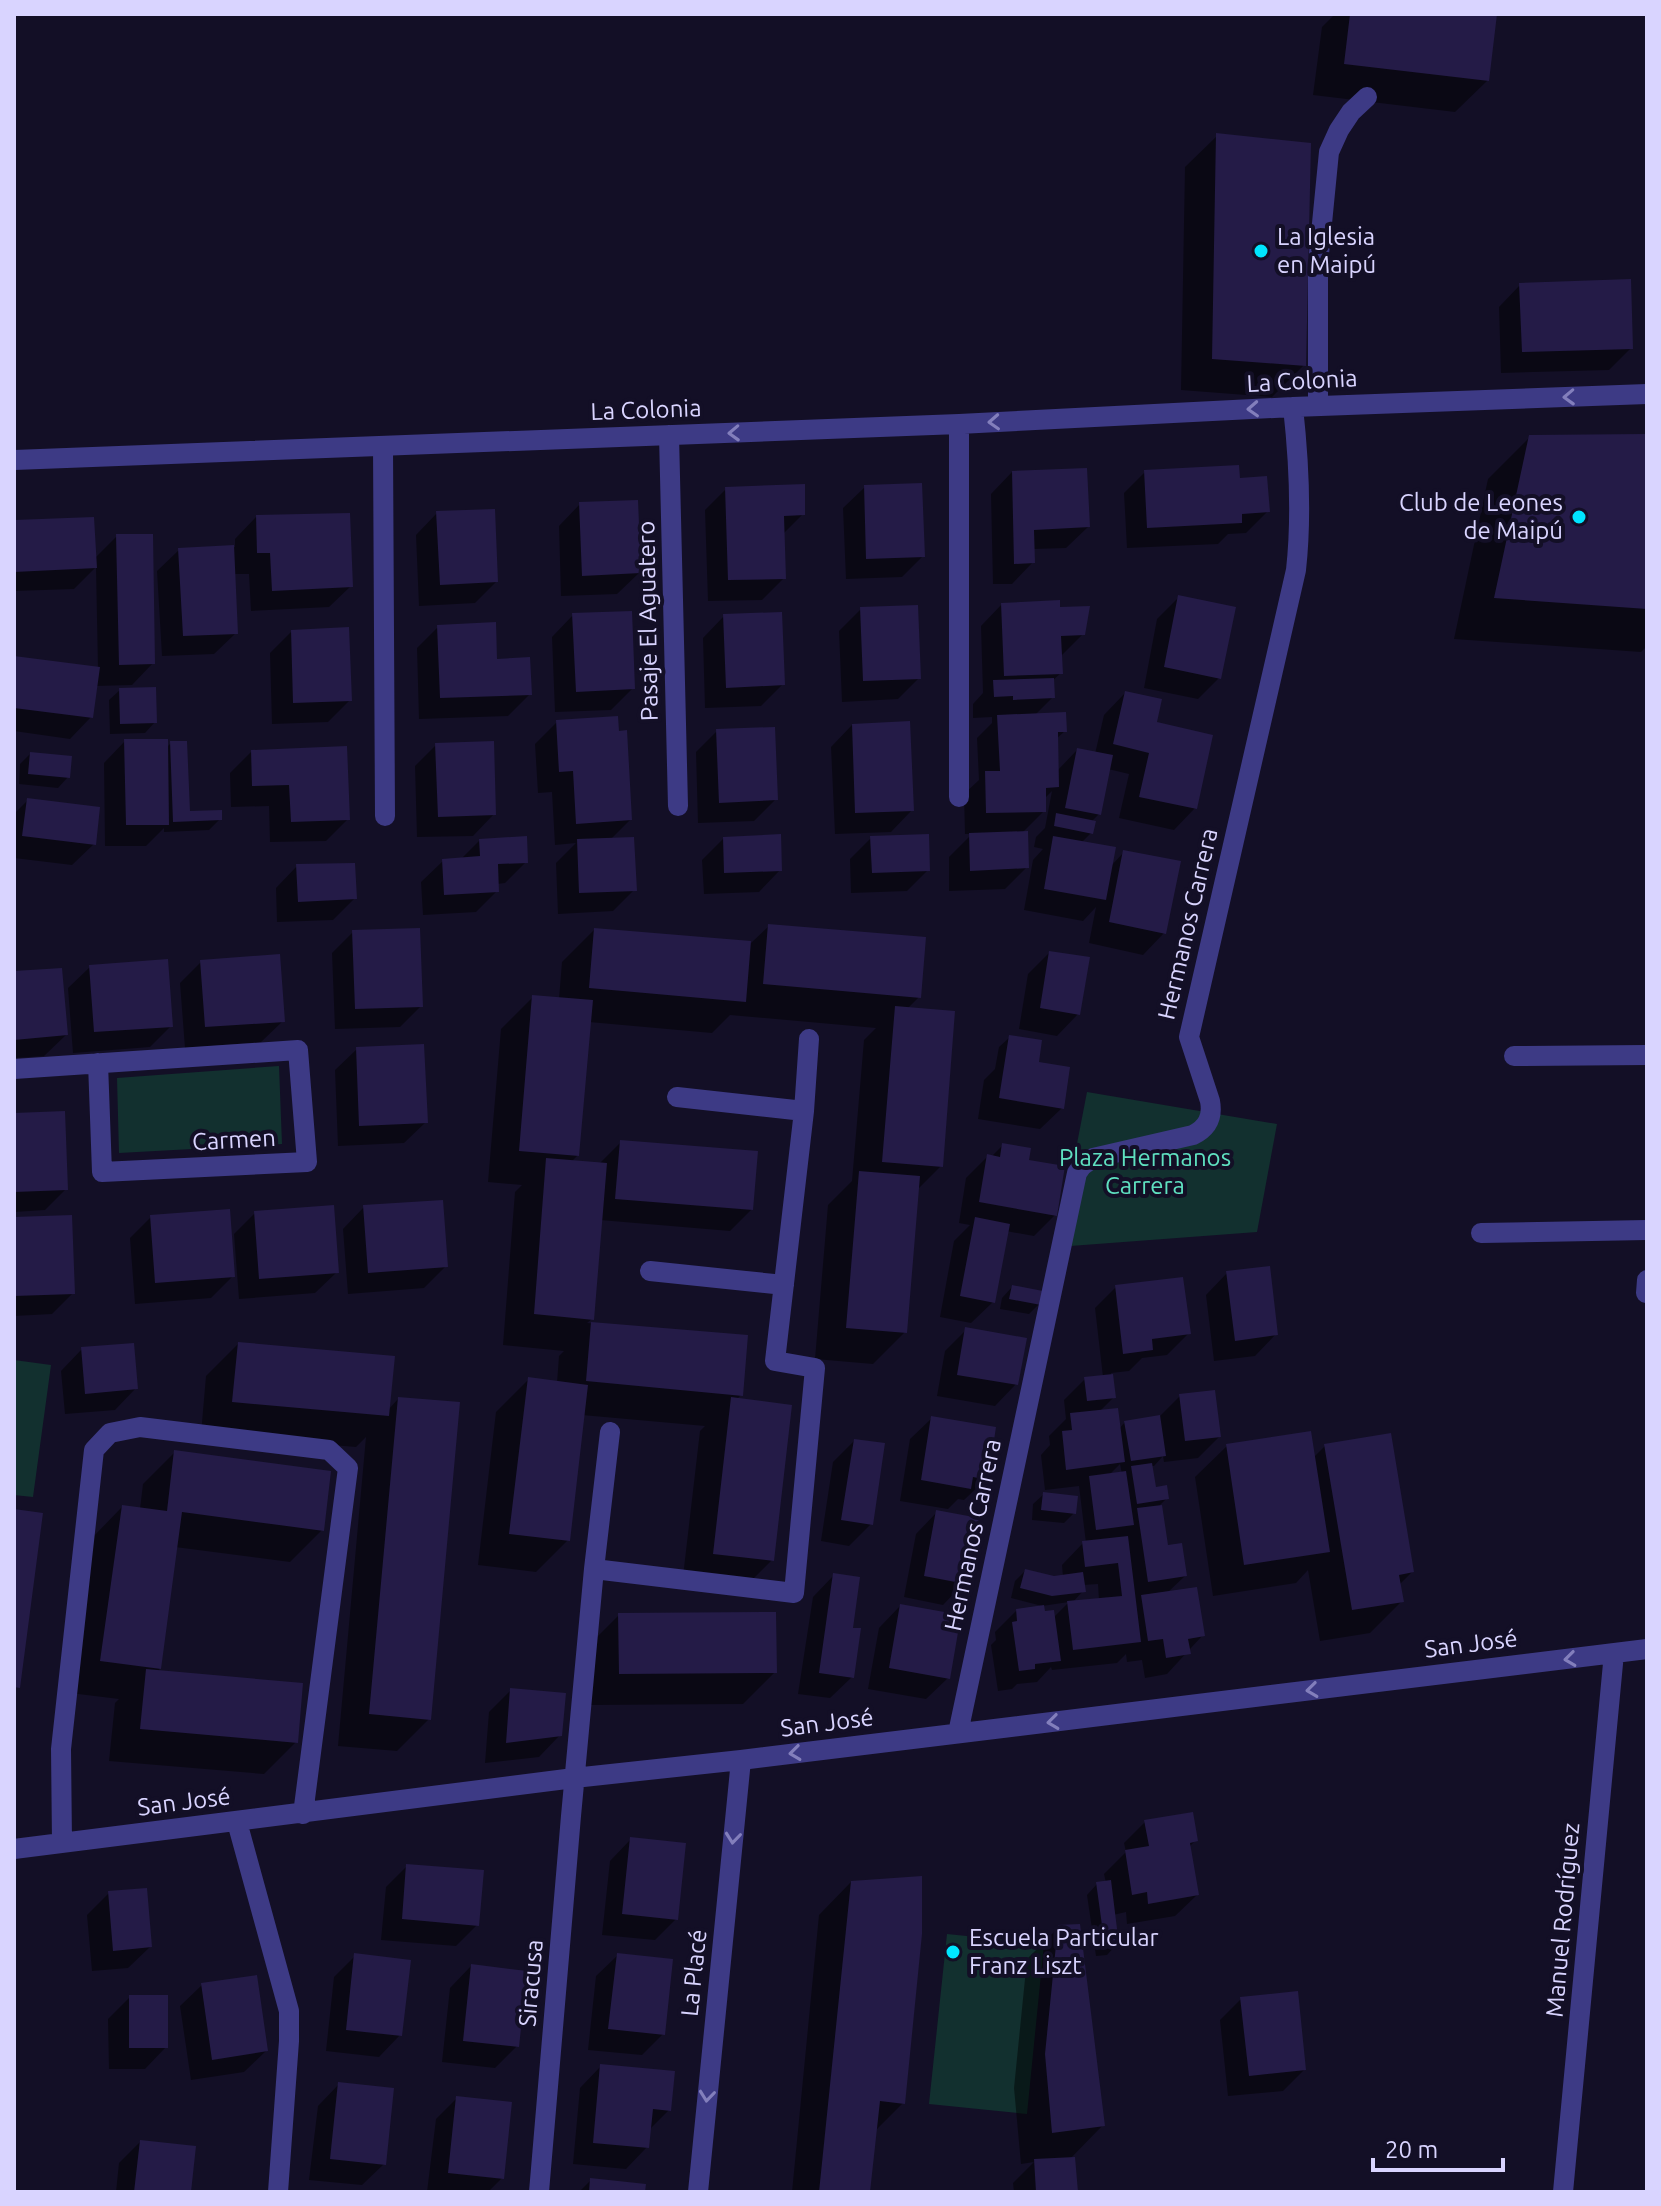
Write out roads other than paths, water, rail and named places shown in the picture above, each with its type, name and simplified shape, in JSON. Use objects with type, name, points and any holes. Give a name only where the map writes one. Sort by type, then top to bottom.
[{"type":"street","points":[[1318,406],[1318,264],[1329,152],[1345,121],[1367,97]]},
{"type":"street","name":"La Colonia","points":[[14,460],[1647,394]]},
{"type":"street","name":"Hermanos Carrera","points":[[958,1733],[1077,1173],[1093,1158],[1193,1135],[1206,1126],[1210,1118],[1210,1101],[1189,1037],[1296,570],[1299,496],[1293,407]]},
{"type":"street","points":[[959,424],[959,797]]},
{"type":"street","name":"Pasaje El Aguatero","points":[[669,435],[678,806]]},
{"type":"street","points":[[383,446],[385,816]]},
{"type":"street","points":[[594,1569],[794,1593],[815,1368],[775,1361],[804,1111],[809,1039]]},
{"type":"street","name":"Carmen","points":[[14,1069],[98,1063],[298,1050],[307,1162],[102,1172],[98,1063]]},
{"type":"street","points":[[1514,1056],[1647,1055]]},
{"type":"street","points":[[677,1097],[804,1111]]},
{"type":"street","points":[[1481,1233],[1647,1230]]},
{"type":"street","points":[[650,1271],[784,1285]]},
{"type":"street","points":[[62,1843],[61,1749],[94,1450],[110,1433],[140,1427],[329,1450],[348,1468],[303,1814]]},
{"type":"street","name":"Siracusa","points":[[539,2192],[574,1778],[610,1432]]},
{"type":"street","name":"San José","points":[[14,1849],[1647,1649]]},
{"type":"street","name":"Manuel Rodríguez","points":[[1563,2192],[1614,1653]]},
{"type":"street","name":"La Placé","points":[[698,2192],[741,1760]]},
{"type":"street","points":[[237,1822],[289,2011],[278,2192]]},
{"type":"place","name":"La Iglesia en Maipú","points":[[1261,251]]},
{"type":"place","name":"Club de Leones de Maipú","points":[[1579,517]]},
{"type":"place","name":"Escuela Particular Franz Liszt","points":[[953,1952]]},
{"type":"park label","name":"Plaza Hermanos Carrera","points":[[1145,1172]]}]
